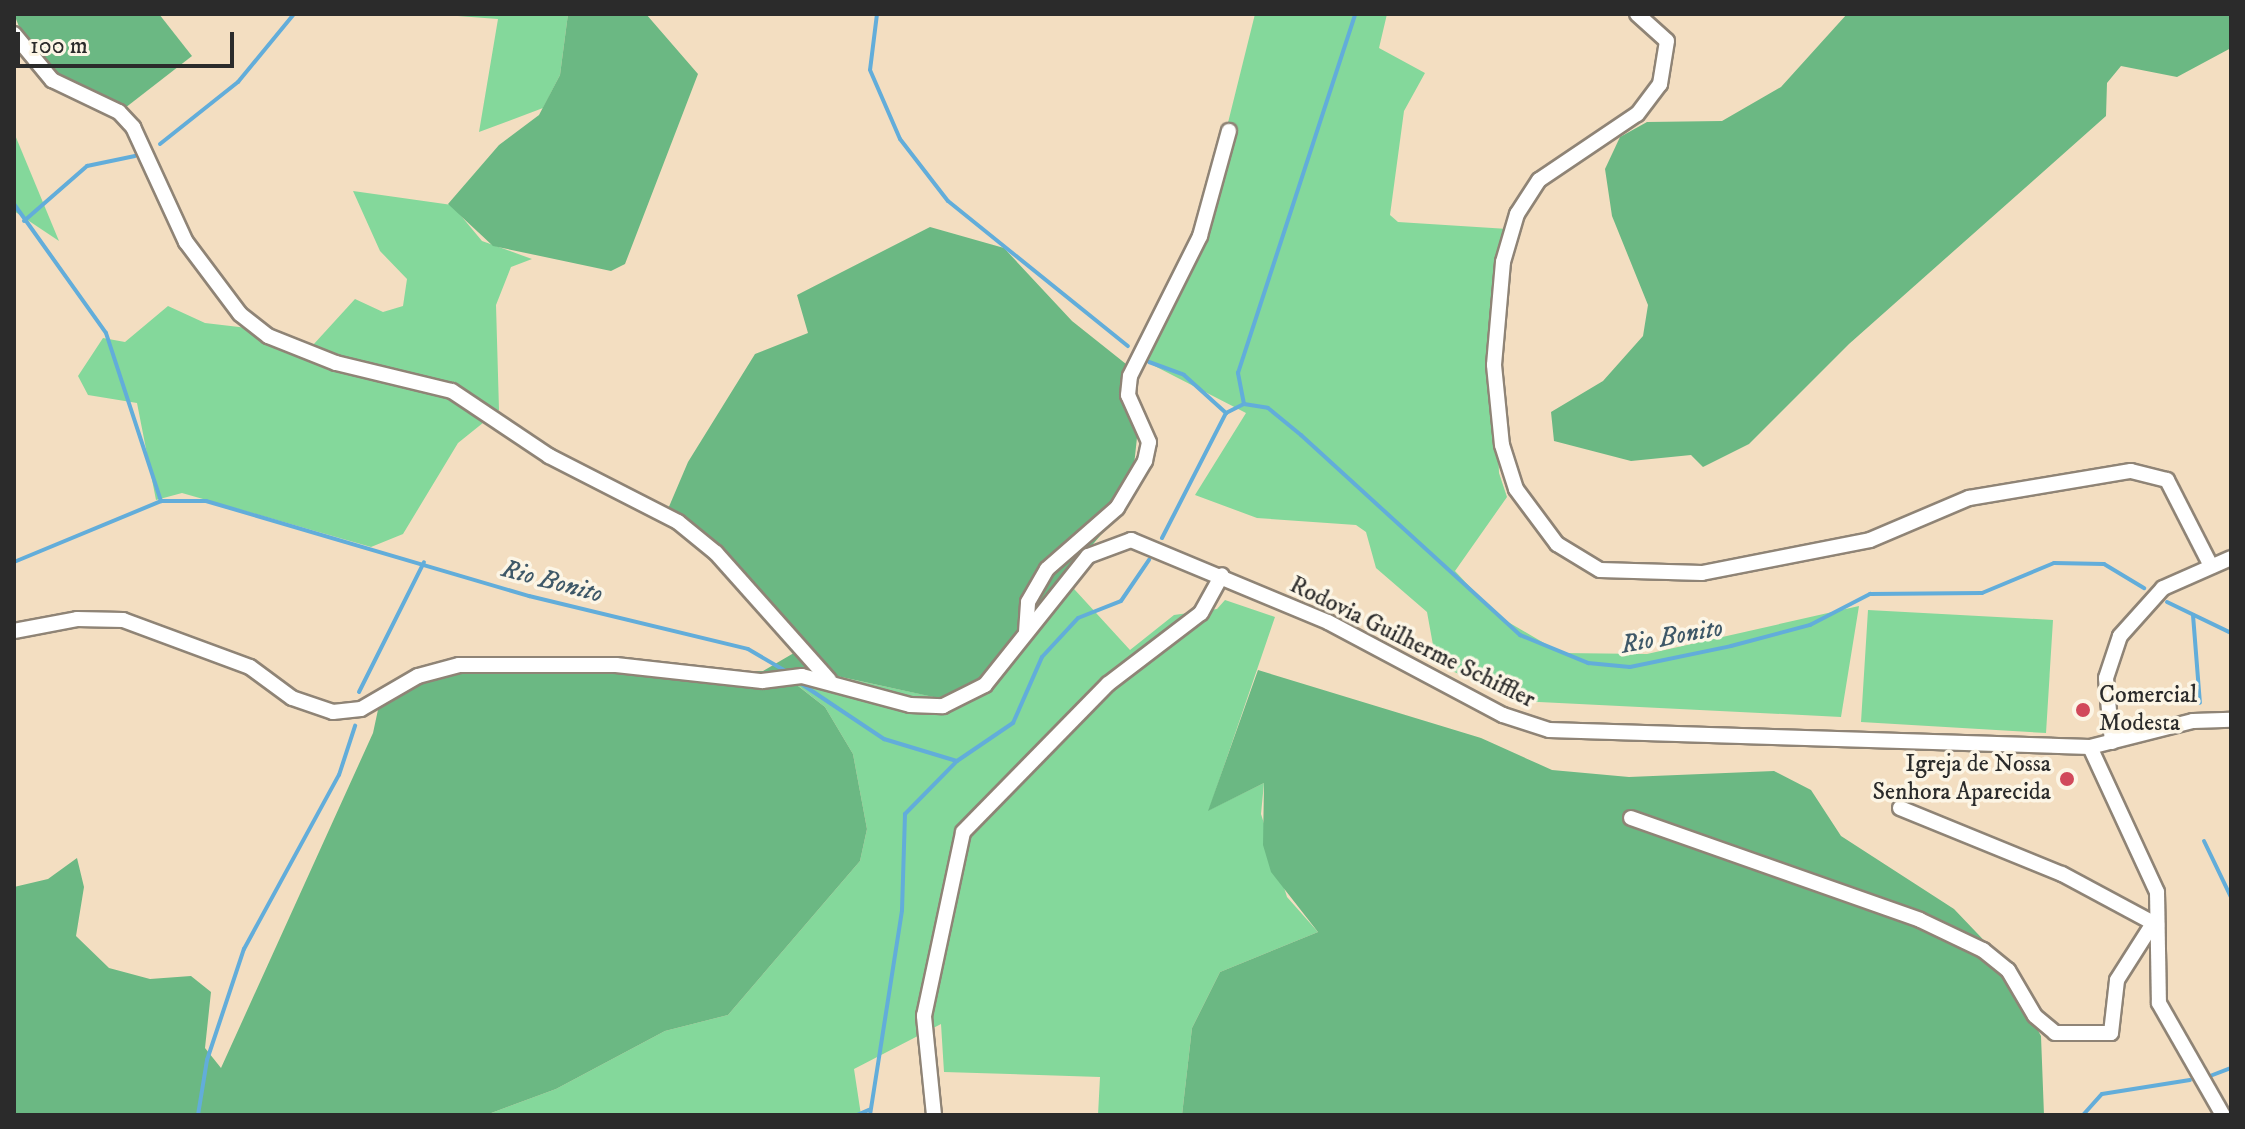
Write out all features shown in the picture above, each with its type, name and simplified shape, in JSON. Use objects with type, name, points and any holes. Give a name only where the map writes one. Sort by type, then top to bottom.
[{"type":"street","points":[[1637,14],[1667,41],[1660,84],[1637,114],[1539,180],[1504,252],[1495,399],[1509,470],[1543,531],[1600,570],[1702,573],[1870,540],[1969,498],[2131,471],[2167,480],[2210,564]]},
{"type":"street","points":[[14,34],[52,80],[119,112],[133,127],[186,242],[258,329],[336,363],[452,391],[549,456],[678,522],[716,553],[829,680]]},
{"type":"street","points":[[1026,632],[1028,602],[1047,569],[1117,508],[1145,461],[1149,442],[1128,395],[1130,376],[1200,236],[1229,131]]},
{"type":"street","name":"Rodovia Guilherme Schiffler","points":[[14,631],[77,619],[123,620],[250,667],[292,698],[333,712],[361,709],[429,671],[459,665],[616,665],[829,680],[910,705],[943,706],[985,685],[1088,556],[1117,541],[1169,550],[1503,715],[1549,730],[2090,747],[2193,721],[2231,720]]},
{"type":"street","points":[[2112,742],[2106,678],[2120,636],[2163,588],[2210,564],[2231,558]]},
{"type":"street","points":[[934,1115],[924,1016],[963,832],[1108,684],[1201,613],[1222,575]]},
{"type":"street","points":[[2090,747],[2134,831],[2155,926],[2159,1003],[2223,1115]]},
{"type":"street","points":[[1900,808],[2062,874],[2155,926]]},
{"type":"street","points":[[1631,818],[1972,944],[2008,970],[2035,1016],[2055,1033],[2111,1033],[2117,980],[2155,926]]},
{"type":"green space","points":[[14,14],[159,14],[192,56],[125,108],[39,77]]},
{"type":"green space","points":[[431,14],[568,14],[560,75],[543,108],[479,132],[498,19]]},
{"type":"green space","points":[[568,14],[646,14],[698,74],[625,264],[611,271],[493,246],[448,204],[499,145],[539,115],[560,75]]},
{"type":"green space","points":[[1255,14],[1387,14],[1379,48],[1425,73],[1404,111],[1390,215],[1398,222],[1508,229],[1492,286],[1499,473],[1507,497],[1455,571],[1496,615],[1561,653],[1647,654],[1859,606],[1841,717],[1519,701],[1450,670],[1433,645],[1427,612],[1376,568],[1366,532],[1356,525],[1257,518],[1195,495],[1246,413],[1139,358],[1214,179]]},
{"type":"green space","points":[[1847,14],[2231,14],[2231,48],[2177,77],[2121,66],[2107,83],[2106,116],[1849,344],[1749,444],[1703,467],[1691,455],[1631,461],[1554,441],[1551,412],[1603,381],[1643,336],[1648,305],[1612,216],[1605,169],[1620,137],[1647,122],[1722,121],[1781,87]]},
{"type":"green space","points":[[15,135],[59,241],[14,211]]},
{"type":"green space","points":[[353,191],[452,205],[482,241],[532,259],[511,267],[496,305],[499,410],[458,443],[403,534],[371,547],[182,493],[156,500],[137,403],[88,395],[78,376],[103,338],[125,342],[168,306],[205,323],[280,332],[313,345],[355,299],[383,312],[403,306],[407,279],[380,251]]},
{"type":"green space","points":[[930,227],[1004,248],[1072,321],[1131,368],[1139,419],[1132,484],[1121,511],[976,683],[938,698],[823,673],[793,682],[825,707],[853,754],[867,829],[860,861],[728,1015],[665,1031],[556,1089],[486,1115],[14,1115],[14,887],[48,879],[77,858],[84,887],[76,936],[109,968],[150,979],[191,976],[211,992],[205,1048],[221,1068],[373,733],[382,691],[447,671],[763,671],[799,650],[668,509],[688,462],[755,354],[808,333],[797,295]]},
{"type":"green space","points":[[1064,578],[1130,650],[1174,615],[1217,609],[1225,600],[1275,617],[1209,810],[1264,783],[1261,814],[1287,897],[1318,932],[1220,972],[1192,1028],[1182,1115],[1098,1115],[1100,1077],[944,1072],[941,1024],[854,1069],[861,1115],[486,1115],[556,1089],[665,1031],[728,1015],[860,861],[867,829],[853,754],[825,707],[792,681],[822,673],[939,698],[976,683]]},
{"type":"green space","points":[[1868,610],[2053,620],[2046,733],[1861,722]]},
{"type":"green space","points":[[1258,670],[1481,738],[1552,770],[1629,777],[1774,771],[1811,790],[1841,836],[1954,909],[1997,954],[2041,1036],[2044,1115],[1182,1115],[1192,1028],[1220,972],[1318,932],[1271,872],[1263,845],[1264,783],[1208,811]]},
{"type":"waterway","points":[[160,144],[238,82],[294,14]]},
{"type":"waterway","points":[[877,14],[870,70],[900,139],[948,201],[1128,346]]},
{"type":"waterway","points":[[1244,404],[1238,373],[1355,14]]},
{"type":"waterway","points":[[24,221],[87,166],[135,156]]},
{"type":"waterway","name":"Rio Bonito","points":[[14,204],[106,333],[161,501]]},
{"type":"waterway","points":[[1149,362],[1184,375],[1226,413]]},
{"type":"waterway","name":"Rio Bonito","points":[[1162,538],[1226,413],[1244,404],[1268,408],[1301,435],[1520,635],[1588,663],[1630,667],[1731,646],[1810,625],[1870,594],[1982,593],[2054,563],[2104,564],[2144,588]]},
{"type":"waterway","name":"Rio Bonito","points":[[14,562],[161,501],[206,501],[529,596],[748,649],[787,672]]},
{"type":"waterway","points":[[870,1115],[902,910],[905,814],[957,761],[1013,723],[1042,657],[1078,618],[1121,601],[1149,560]]},
{"type":"waterway","points":[[359,692],[424,562]]},
{"type":"waterway","name":"Rio Bonito","points":[[2167,602],[2231,633]]},
{"type":"waterway","points":[[2193,615],[2200,703]]},
{"type":"waterway","name":"Rio Bonito","points":[[797,681],[884,739],[957,761]]},
{"type":"waterway","points":[[198,1115],[207,1060],[244,949],[339,775],[355,726]]},
{"type":"waterway","points":[[2204,841],[2231,897]]},
{"type":"waterway","points":[[2210,1076],[2231,1068]]},
{"type":"waterway","points":[[2083,1115],[2102,1094],[2190,1080]]},
{"type":"waterway","points":[[857,1115],[869,1110]]},
{"type":"place","name":"Comercial Modesta","points":[[2083,710]]},
{"type":"place","name":"Igreja de Nossa Senhora Aparecida","points":[[2067,779]]}]
